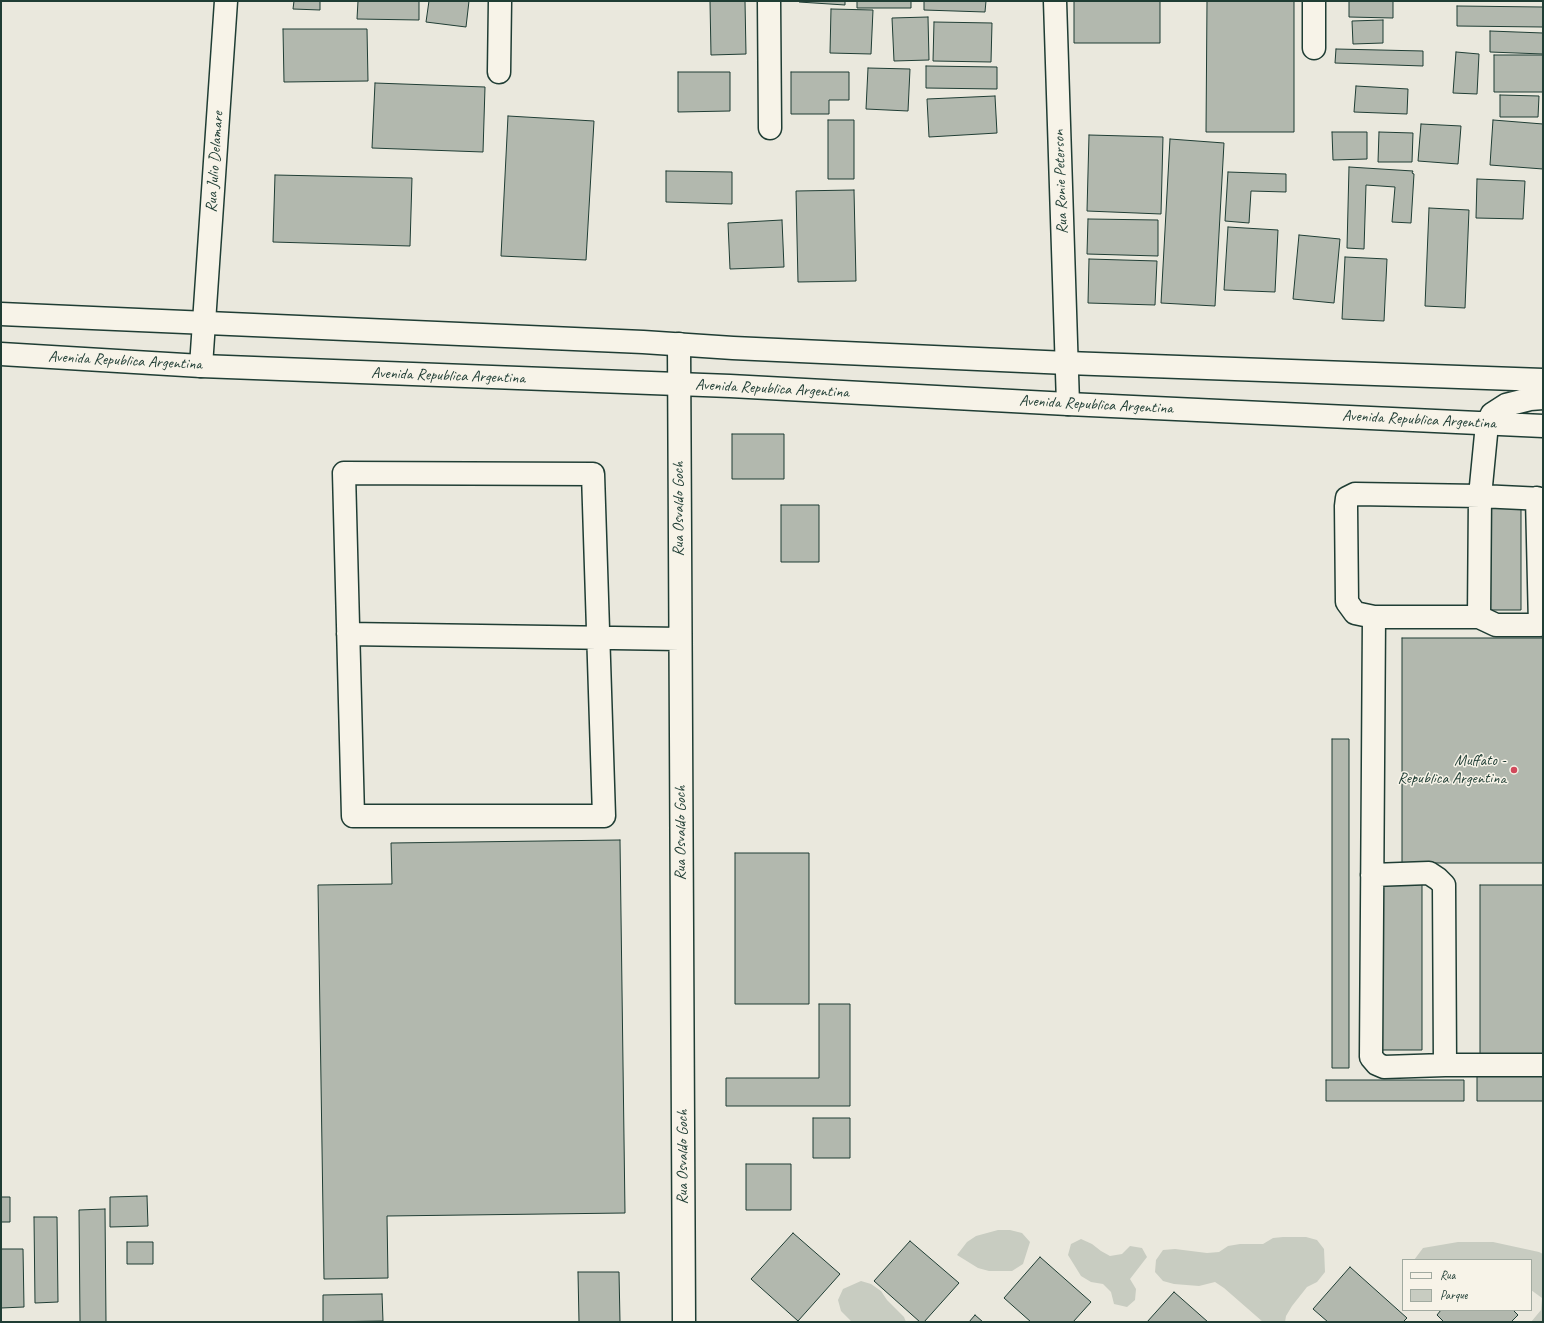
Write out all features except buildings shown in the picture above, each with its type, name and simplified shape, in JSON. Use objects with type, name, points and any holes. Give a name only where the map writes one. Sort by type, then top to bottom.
[{"type":"main road","name":"Rua Julio Delamare","points":[[201,366],[226,1]]},
{"type":"main road","points":[[500,1],[500,72]]},
{"type":"main road","points":[[769,1],[770,128]]},
{"type":"main road","name":"Rua Ronie Peterson","points":[[1055,1],[1068,404]]},
{"type":"main road","points":[[1314,1],[1314,48]]},
{"type":"main road","points":[[1,314],[1067,363],[1543,380]]},
{"type":"main road","name":"Rua Osvaldo Goch","points":[[679,344],[684,1322]]},
{"type":"main road","name":"Avenida Republica Argentina","points":[[1,354],[201,366],[730,386],[1068,404],[1543,426]]},
{"type":"main road","points":[[1479,617],[1480,496],[1487,424],[1492,414],[1506,405],[1530,399],[1543,398]]},
{"type":"main road","points":[[344,473],[593,474],[604,816],[353,816],[348,634],[344,473]]},
{"type":"main road","points":[[1355,494],[1480,496],[1540,498],[1542,625],[1496,625],[1479,617],[1374,617],[1355,613],[1347,602],[1347,498],[1355,494]]},
{"type":"main road","points":[[1374,617],[1371,1057],[1376,1064],[1384,1067],[1445,1065],[1543,1065]]},
{"type":"main road","points":[[348,634],[680,639]]},
{"type":"main road","points":[[1372,875],[1429,874],[1438,878],[1444,885],[1445,1065]]},
{"type":"green space","points":[[998,1230],[1010,1230],[1022,1233],[1030,1242],[1023,1264],[1012,1271],[989,1271],[978,1268],[957,1255],[967,1242],[976,1236]]},
{"type":"green space","points":[[1306,1237],[1317,1240],[1324,1249],[1325,1272],[1317,1282],[1307,1287],[1292,1306],[1286,1316],[1285,1322],[1263,1322],[1215,1282],[1199,1286],[1174,1284],[1163,1281],[1155,1272],[1156,1260],[1163,1250],[1175,1249],[1207,1253],[1219,1252],[1228,1246],[1240,1244],[1263,1244],[1273,1238]]},
{"type":"green space","points":[[1081,1239],[1092,1244],[1110,1256],[1122,1254],[1130,1246],[1142,1248],[1147,1257],[1130,1279],[1136,1289],[1135,1300],[1127,1307],[1114,1304],[1111,1292],[1103,1284],[1091,1282],[1081,1276],[1068,1255],[1071,1244]]},
{"type":"green space","points":[[1458,1242],[1493,1242],[1543,1254],[1543,1322],[1531,1322],[1541,1310],[1542,1298],[1532,1291],[1532,1259],[1415,1259],[1423,1248]]},
{"type":"green space","points":[[861,1281],[871,1284],[881,1291],[887,1300],[904,1317],[906,1322],[852,1322],[841,1311],[838,1300],[843,1289]]},
{"type":"place","name":"Muffato - Republica Argentina","points":[[1514,770]]}]
